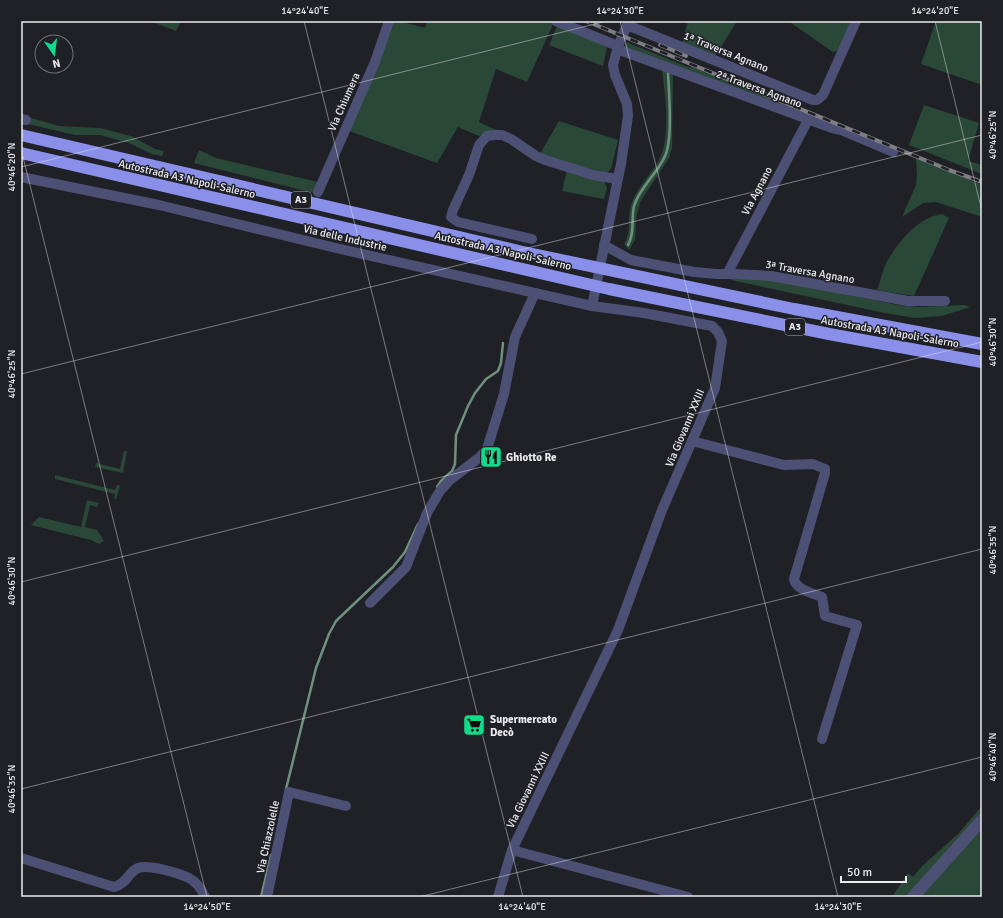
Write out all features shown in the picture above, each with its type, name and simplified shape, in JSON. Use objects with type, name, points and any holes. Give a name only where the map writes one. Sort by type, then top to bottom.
[{"type":"highway","name":"Autostrada A3 Napoli-Salerno","points":[[21,135],[611,271],[794,310],[982,344]]},
{"type":"highway","name":"Autostrada A3 Napoli-Salerno","points":[[21,153],[435,250],[609,289],[822,332],[982,362]]},
{"type":"street","name":"Via Chiumera","points":[[318,192],[375,62],[389,21]]},
{"type":"street","name":"2ª Traversa Agnano","points":[[556,21],[617,48],[808,120],[841,130],[893,152]]},
{"type":"street","name":"1ª Traversa Agnano","points":[[628,23],[808,99],[817,100],[823,95],[856,21]]},
{"type":"street","points":[[592,306],[628,116],[627,104],[615,75],[613,65],[617,48],[628,23]]},
{"type":"street","name":"Via Agnano","points":[[727,274],[808,120]]},
{"type":"street","points":[[532,239],[458,222],[451,217],[469,175],[479,145],[487,136],[502,135],[545,160],[593,175],[617,179]]},
{"type":"street","name":"Via delle Industrie","points":[[21,177],[159,205],[336,248],[592,306]]},
{"type":"street","name":"3ª Traversa Agnano","points":[[604,245],[631,260],[694,272],[771,276],[908,301],[945,301]]},
{"type":"street","points":[[370,603],[406,567],[428,513],[440,491],[450,480],[480,457],[487,449],[504,394],[515,336],[535,293]]},
{"type":"street","name":"Via Giovanni XXIII","points":[[498,897],[512,850],[618,630],[662,510],[715,388],[722,341],[718,332],[712,326],[644,313],[592,306]]},
{"type":"street","points":[[692,441],[784,465],[813,464],[825,469],[826,473],[794,579],[795,584],[798,587],[822,597],[825,616],[857,625],[822,739]]},
{"type":"street","name":"Via Chiazzolelle","points":[[268,897],[289,792],[346,806]]},
{"type":"street","points":[[913,897],[982,820]]},
{"type":"street","points":[[512,850],[688,897]]},
{"type":"street","points":[[21,858],[114,887],[120,886],[137,868],[151,866],[190,879],[202,890],[205,897]]},
{"type":"green space","points":[[150,21],[181,21],[176,31]]},
{"type":"green space","points":[[393,21],[399,21],[425,28],[427,21],[554,22],[527,82],[496,69],[479,122],[498,131],[488,132],[479,136],[458,127],[437,163],[349,131]]},
{"type":"green space","points":[[688,21],[737,21],[714,58],[682,44]]},
{"type":"green space","points":[[792,21],[852,21],[837,51],[833,52],[791,23]]},
{"type":"green space","points":[[936,21],[982,21],[982,85],[921,64]]},
{"type":"green space","points":[[558,24],[607,47],[603,66],[549,45]]},
{"type":"green space","points":[[626,42],[690,68],[691,65],[831,122],[831,125],[624,49]]},
{"type":"green space","points":[[662,69],[673,73],[672,148],[669,158],[640,202],[636,219],[635,240],[629,250],[624,244],[629,230],[629,215],[633,199],[653,170],[663,149],[666,115]]},
{"type":"green space","points":[[924,105],[979,123],[968,161],[982,165],[982,174],[909,145]]},
{"type":"green space","points":[[28,117],[59,126],[100,128],[131,136],[155,149],[164,151],[162,156],[152,154],[129,143],[100,135],[75,135],[28,124]]},
{"type":"green space","points":[[559,121],[618,140],[611,169],[606,173],[559,161],[540,154]]},
{"type":"green space","points":[[199,150],[216,158],[318,182],[314,193],[194,163]]},
{"type":"green space","points":[[916,158],[982,185],[982,217],[936,202],[923,203],[902,217],[916,185]]},
{"type":"green space","points":[[567,170],[604,181],[607,188],[604,199],[562,191]]},
{"type":"green space","points":[[942,214],[949,218],[914,296],[877,290],[884,269],[893,251],[918,224],[934,216]]},
{"type":"green space","points":[[733,277],[773,280],[898,305],[919,307],[964,305],[970,307],[942,316],[915,318],[731,280]]},
{"type":"green space","points":[[124,451],[127,451],[123,473],[95,467],[96,463],[120,469]]},
{"type":"green space","points":[[55,475],[115,490],[117,485],[120,486],[116,499],[114,499],[115,494],[55,479]]},
{"type":"green space","points":[[87,500],[99,503],[97,507],[90,505],[85,527],[97,530],[104,541],[99,544],[91,540],[31,525],[39,517],[81,527]]},
{"type":"green space","points":[[982,806],[982,897],[892,897],[908,873],[913,877],[922,866],[958,834]]},
{"type":"waterway","points":[[628,245],[632,231],[633,211],[636,199],[662,162],[667,148],[670,128],[668,73]]},
{"type":"waterway","points":[[437,487],[452,471],[455,464],[456,435],[468,406],[475,393],[486,379],[498,371],[501,363],[503,343]]},
{"type":"waterway","points":[[286,789],[316,668],[329,634],[336,621],[393,567],[405,552],[418,524]]},
{"type":"waterway","points":[[261,897],[271,855]]},
{"type":"railway","points":[[586,21],[949,170],[982,182]]},
{"type":"railway","points":[[660,45],[686,56]]},
{"type":"place","name":"Ghiotto Re","points":[[491,457]]},
{"type":"place","name":"Supermercato Decò","points":[[474,725]]}]
